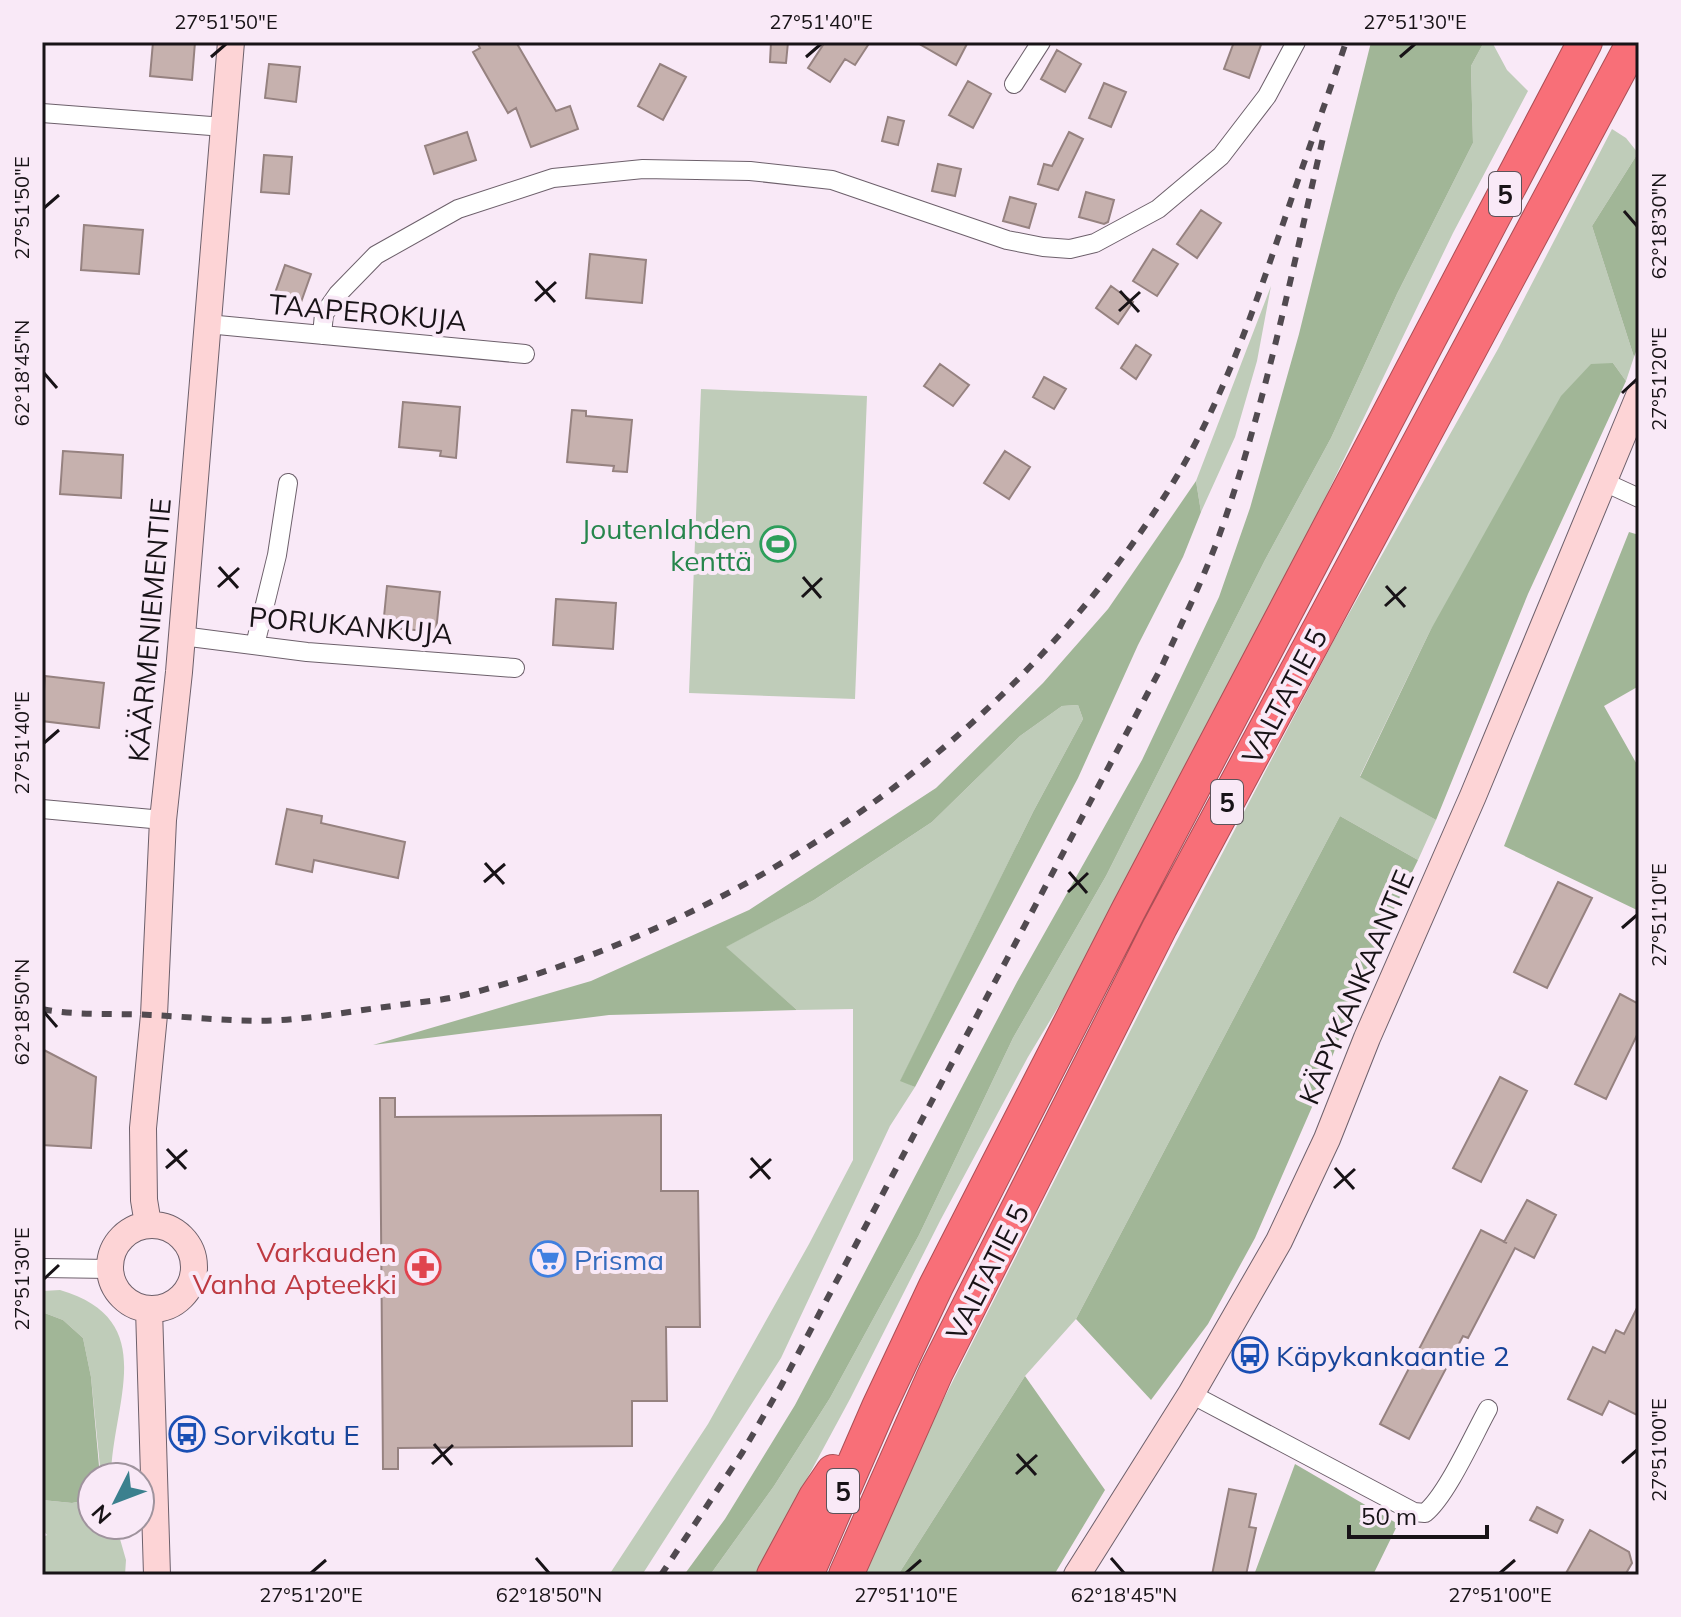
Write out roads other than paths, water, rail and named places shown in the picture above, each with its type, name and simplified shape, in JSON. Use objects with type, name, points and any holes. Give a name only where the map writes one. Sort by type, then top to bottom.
[{"type":"highway","name":"VALTATIE 5","points":[[806,1575],[936,1286],[1128,911],[1585,42]]},
{"type":"highway","name":"VALTATIE 5","points":[[846,1575],[936,1372],[1160,927],[1634,42]]},
{"type":"highway","points":[[774,1575],[816,1497],[879,1407]]},
{"type":"street","name":"KÄÄRMENIEMENTIE","points":[[148,1224],[144,1200],[143,1128],[154,1015],[163,820],[182,636],[231,42]]},
{"type":"street","points":[[1014,84],[1041,42]]},
{"type":"street","points":[[322,335],[324,314],[338,294],[376,255],[458,209],[553,178],[658,169],[750,171],[832,180],[1007,240],[1070,249],[1095,243],[1158,209],[1221,156],[1267,96],[1296,42]]},
{"type":"street","points":[[42,113],[224,127]]},
{"type":"street","name":"TAAPEROKUJA","points":[[207,324],[525,354]]},
{"type":"street","name":"KÄPYKANKAANTIE","points":[[1077,1575],[1191,1394],[1279,1241],[1327,1139],[1639,396]]},
{"type":"street","points":[[1602,481],[1639,498]]},
{"type":"street","points":[[255,645],[277,555],[288,483]]},
{"type":"street","name":"PORUKANKUJA","points":[[182,636],[307,652],[515,668]]},
{"type":"street","points":[[42,809],[163,820]]},
{"type":"street","points":[[148,1224],[168,1227],[185,1239],[194,1268],[190,1285],[179,1299],[170,1305],[149,1309],[137,1306],[118,1292],[110,1269],[116,1244],[124,1234],[148,1224]]},
{"type":"street","points":[[42,1268],[110,1269]]},
{"type":"street","points":[[149,1309],[157,1575]]},
{"type":"street","points":[[1191,1394],[1414,1512],[1425,1513],[1442,1492],[1488,1409]]},
{"type":"railway","points":[[42,1009],[276,1020],[464,995],[570,963],[673,921],[772,869],[866,808],[954,739],[1035,662],[1108,577],[1171,486],[1207,421],[1236,353],[1346,42]]},
{"type":"railway","points":[[661,1575],[742,1453],[781,1386],[1161,668],[1186,614],[1217,541],[1253,427],[1323,138]]},
{"type":"place","name":"Joutenlahden kenttä","points":[[778,544]]},
{"type":"place","name":"Prisma","points":[[548,1259]]},
{"type":"place","name":"Varkauden Vanha Apteekki","points":[[423,1267]]},
{"type":"place","name":"Käpykankaantie 2","points":[[1250,1355]]},
{"type":"place","name":"Sorvikatu E","points":[[187,1434]]}]
